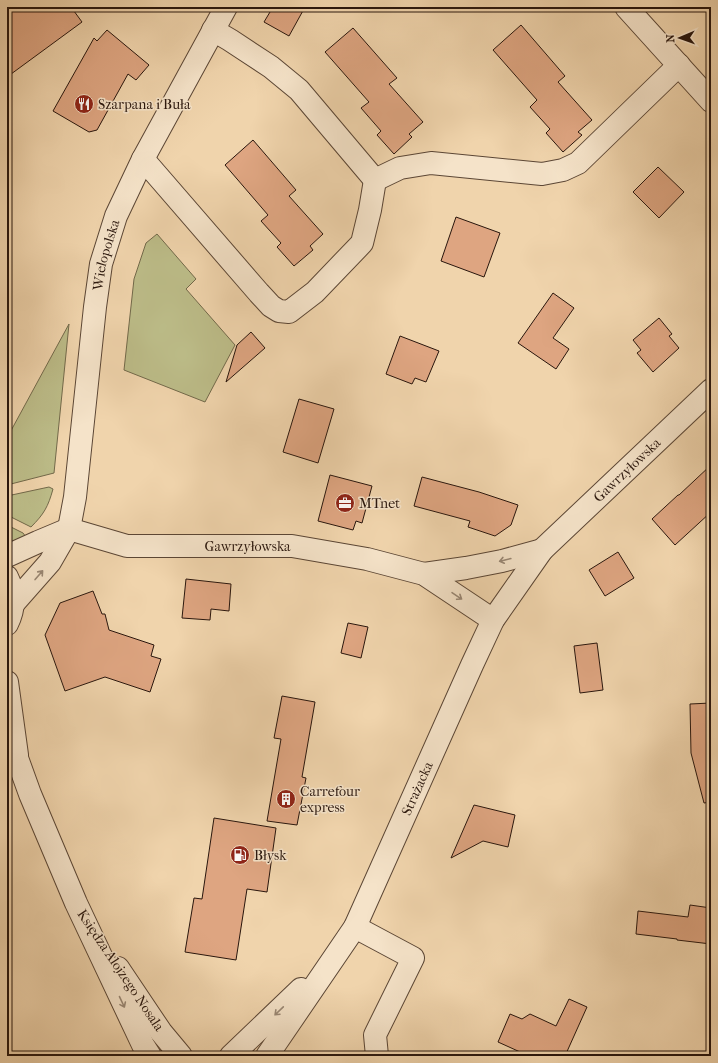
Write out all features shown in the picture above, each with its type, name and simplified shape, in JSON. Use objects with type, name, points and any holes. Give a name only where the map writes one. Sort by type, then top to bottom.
[{"type":"street","name":"Wielopolska","points":[[13,604],[50,562],[69,529],[75,497],[101,264],[116,216],[143,159],[226,7]]},
{"type":"street","points":[[626,7],[711,101]]},
{"type":"street","points":[[213,30],[271,67],[298,90],[375,180]]},
{"type":"street","points":[[375,180],[400,168],[431,163],[542,174],[563,170],[578,163],[678,65]]},
{"type":"street","points":[[143,159],[259,293],[279,312],[289,312],[315,292],[362,243],[375,180]]},
{"type":"street","name":"Gawrzyłowska","points":[[69,529],[127,546],[292,546],[366,559],[424,574],[494,620],[542,550],[711,390]]},
{"type":"street","points":[[7,556],[69,529]]},
{"type":"street","name":"Gawrzyłowska","points":[[424,574],[502,561],[542,550]]},
{"type":"street","points":[[7,577],[11,584],[13,594],[11,616],[7,624]]},
{"type":"street","name":"Strażacka","points":[[267,1056],[355,927],[472,665],[494,620]]},
{"type":"street","name":"Księdza Alojzego Nosala","points":[[7,682],[17,758]]},
{"type":"street","name":"Księdza Alojzego Nosala","points":[[7,739],[17,758],[30,794],[76,903],[143,1045],[150,1056]]},
{"type":"street","name":"Księdza Alojzego Nosala","points":[[76,903],[161,1032],[181,1056]]},
{"type":"street","points":[[355,927],[413,958],[376,1046]]},
{"type":"street","name":"Strażacka","points":[[231,1056],[337,955]]},
{"type":"green space","points":[[157,234],[196,279],[186,289],[235,345],[205,402],[124,370],[134,279],[146,243]]},
{"type":"green space","points":[[69,324],[54,473],[7,485],[7,438]]},
{"type":"green space","points":[[49,487],[53,489],[47,506],[31,527],[7,515],[7,496]]},
{"type":"green space","points":[[7,525],[23,533],[26,537],[13,542],[7,542]]},
{"type":"building","points":[[7,7],[71,7],[82,22],[7,77]]},
{"type":"building","points":[[273,7],[305,7],[289,36],[264,22]]},
{"type":"building","points":[[521,25],[565,76],[558,82],[592,120],[578,132],[582,135],[563,152],[546,133],[550,129],[530,107],[537,100],[493,50]]},
{"type":"building","points":[[353,28],[397,78],[389,84],[423,122],[409,134],[412,137],[394,154],[377,135],[381,131],[361,108],[369,102],[325,52]]},
{"type":"building","points":[[107,30],[149,65],[136,80],[128,74],[97,130],[89,132],[53,111],[94,38],[97,41]]},
{"type":"building","points":[[253,140],[296,190],[289,196],[323,234],[310,246],[313,250],[294,266],[277,247],[281,243],[261,221],[268,215],[225,165]]},
{"type":"building","points":[[658,167],[684,192],[659,218],[633,192]]},
{"type":"building","points":[[456,217],[500,233],[484,277],[441,261]]},
{"type":"building","points":[[553,293],[574,308],[553,338],[569,349],[556,369],[518,343]]},
{"type":"building","points":[[659,318],[672,334],[669,336],[679,348],[653,372],[637,353],[641,350],[633,340]]},
{"type":"building","points":[[251,332],[265,348],[226,382],[237,345]]},
{"type":"building","points":[[400,336],[439,351],[426,382],[415,378],[412,384],[386,374]]},
{"type":"building","points":[[299,399],[334,409],[318,463],[283,452]]},
{"type":"building","points":[[711,465],[711,512],[675,545],[652,519]]},
{"type":"building","name":"MTnet","points":[[330,475],[372,486],[362,523],[356,521],[353,530],[318,521]]},
{"type":"building","points":[[422,477],[479,492],[518,505],[511,525],[495,536],[468,527],[470,521],[414,506]]},
{"type":"building","points":[[618,552],[634,578],[605,596],[589,570]]},
{"type":"building","points":[[186,579],[231,584],[229,611],[211,609],[210,620],[182,618]]},
{"type":"building","points":[[93,591],[102,614],[105,614],[109,630],[154,645],[151,656],[161,659],[150,692],[105,677],[65,691],[45,635],[60,603]]},
{"type":"building","points":[[348,623],[368,627],[361,658],[341,653]]},
{"type":"building","points":[[597,643],[603,690],[580,693],[574,646]]},
{"type":"building","points":[[282,696],[315,702],[302,777],[306,778],[297,825],[267,821],[281,739],[274,738]]},
{"type":"building","points":[[711,703],[711,802],[704,803],[691,753],[690,704]]},
{"type":"building","points":[[474,805],[515,815],[508,847],[483,841],[451,858]]},
{"type":"building","points":[[214,818],[276,828],[267,892],[247,889],[236,960],[185,952],[194,898],[202,899]]},
{"type":"building","points":[[690,905],[711,908],[711,944],[636,934],[638,911],[688,917]]},
{"type":"building","points":[[569,999],[587,1007],[565,1056],[529,1056],[498,1042],[510,1014],[522,1019],[530,1014],[556,1026]]},
{"type":"place","name":"Szarpana i Buła","points":[[84,104]]},
{"type":"place","name":"MTnet","points":[[345,503]]},
{"type":"place","name":"Carrefour express","points":[[286,799]]},
{"type":"place","name":"Błysk","points":[[240,855]]}]
